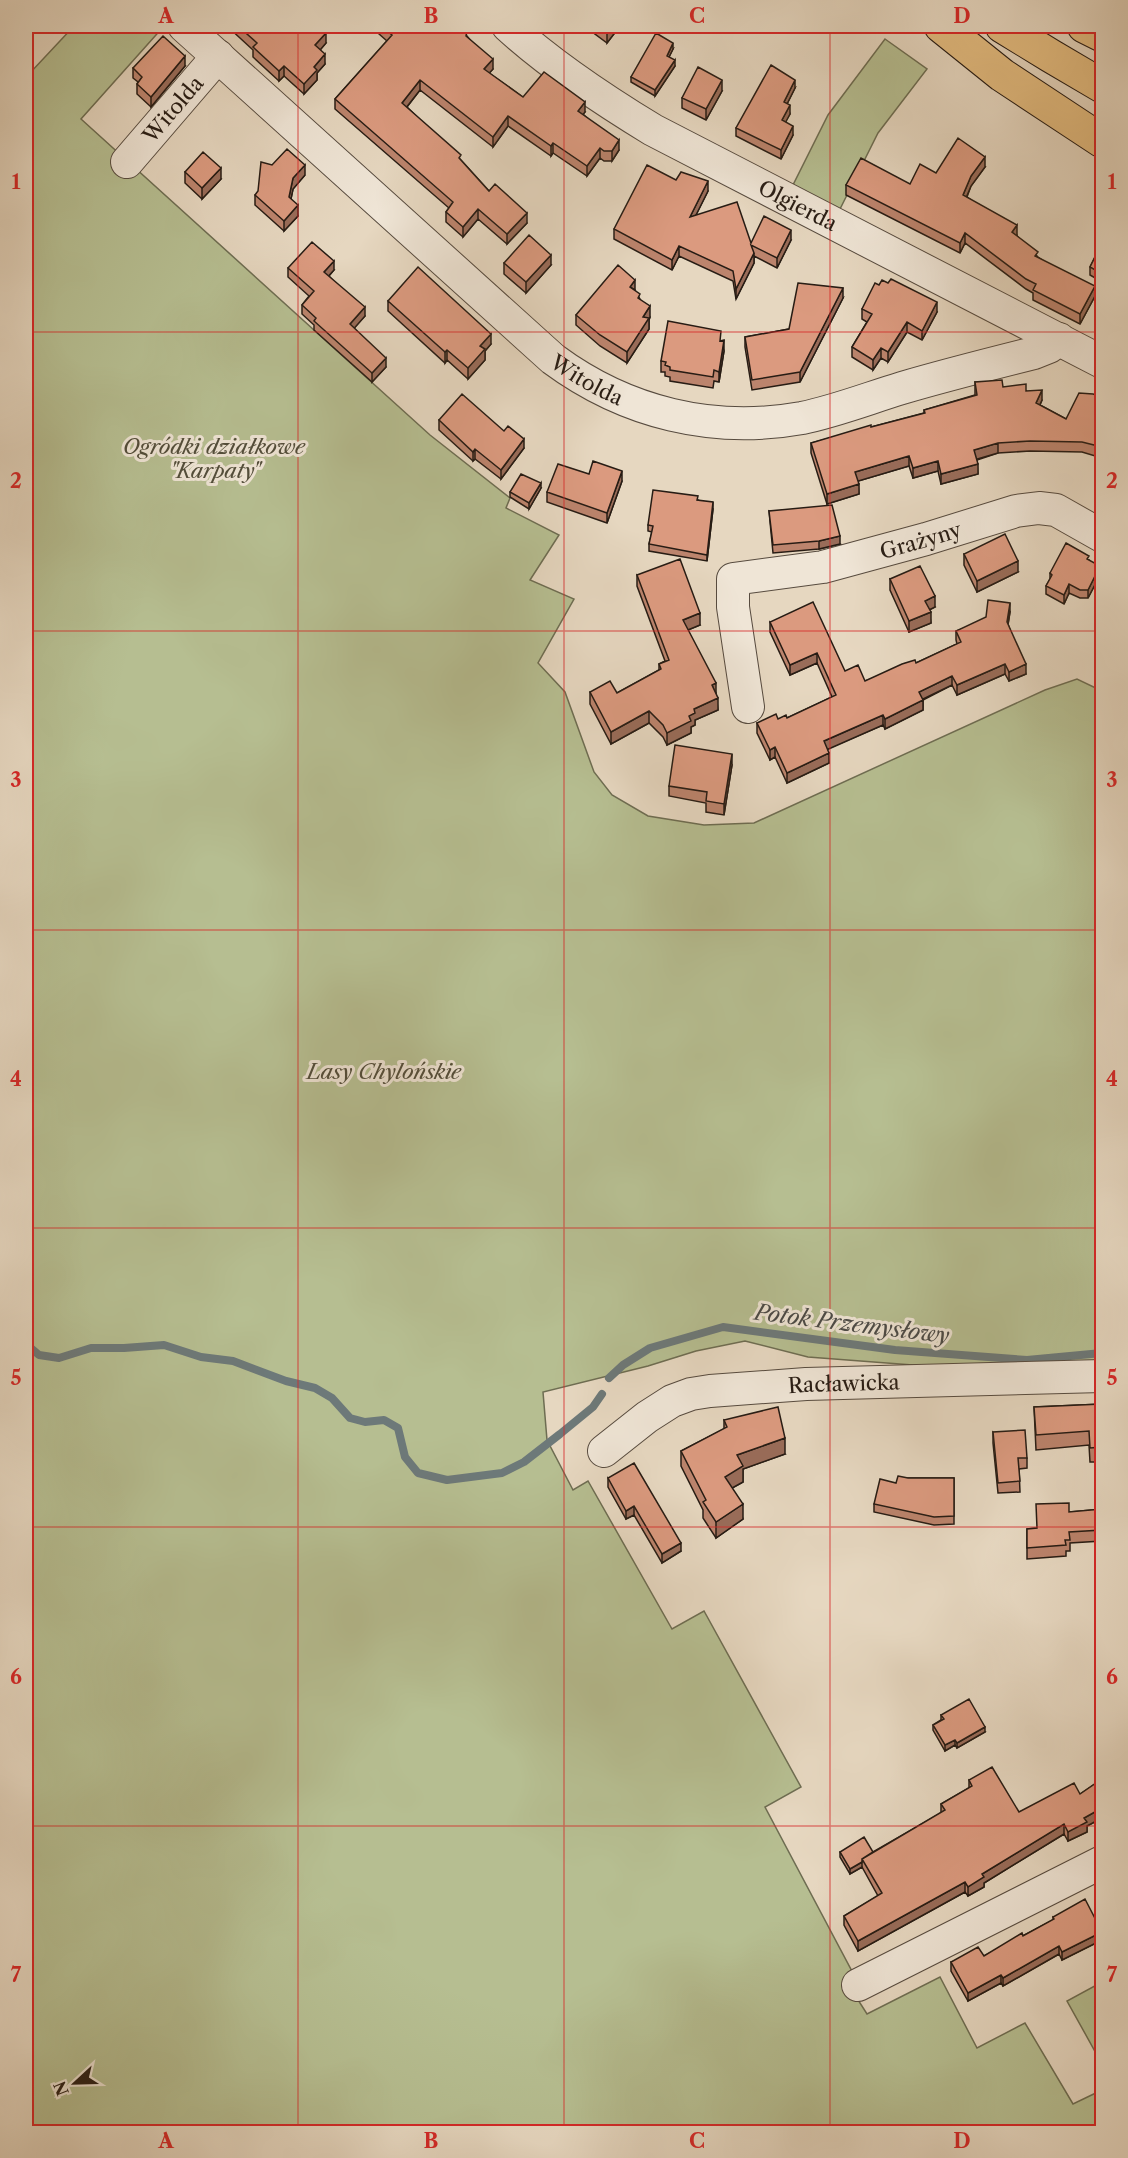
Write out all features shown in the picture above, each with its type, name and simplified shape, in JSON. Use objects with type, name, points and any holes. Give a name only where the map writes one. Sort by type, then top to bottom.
[{"type":"main road","points":[[941,26],[1002,75],[1102,141]]},
{"type":"main road","points":[[1002,26],[1102,86]]},
{"type":"main road","points":[[1084,26],[1102,35]]},
{"type":"street","name":"Witolda","points":[[184,26],[553,359],[606,393],[631,403],[665,414],[698,420],[738,423],[804,417],[933,379],[1034,353],[1049,347],[1059,339]]},
{"type":"street","name":"Olgierda","points":[[508,26],[605,101],[653,130],[1102,362]]},
{"type":"street","name":"Witolda","points":[[128,162],[218,56]]},
{"type":"street","name":"Grażyny","points":[[748,707],[733,607],[733,579],[823,567],[926,539],[1016,511],[1039,508],[1056,510],[1102,536]]},
{"type":"street","name":"Racławicka","points":[[604,1451],[647,1417],[672,1401],[691,1394],[710,1391],[806,1384],[1102,1376]]},
{"type":"street","points":[[858,1985],[1102,1862]]},
{"type":"green space","name":"Lasy Chylońskie","points":[[74,26],[164,26],[81,119],[430,435],[510,498],[506,508],[559,535],[530,580],[574,599],[538,663],[565,692],[594,772],[612,795],[648,816],[704,825],[754,823],[1045,690],[1077,679],[1102,691],[1102,1364],[913,1365],[808,1357],[745,1341],[696,1351],[648,1366],[543,1392],[547,1440],[573,1490],[588,1481],[672,1629],[704,1611],[801,1787],[765,1807],[855,1977],[846,1981],[867,2014],[940,1977],[977,2048],[1025,2023],[1073,2104],[1102,2090],[1102,2132],[26,2132],[26,69],[30,73]]},
{"type":"green space","points":[[885,39],[927,69],[878,133],[839,211],[792,187],[828,115]]},
{"type":"green space","points":[[1102,1982],[1102,2064],[1067,2001]]},
{"type":"building","points":[[238,26],[280,26],[289,33],[296,26],[317,26],[326,33],[315,45],[325,54],[314,67],[317,70],[304,84],[284,66],[279,71],[253,47],[257,43]]},
{"type":"building","points":[[381,26],[460,26],[467,31],[466,36],[493,59],[484,69],[523,97],[544,72],[585,102],[578,111],[619,140],[612,151],[604,151],[600,148],[587,166],[553,143],[551,146],[508,116],[493,137],[420,80],[402,103],[461,155],[459,158],[489,191],[495,184],[527,213],[507,234],[478,209],[463,227],[446,212],[453,202],[335,99],[392,35]]},
{"type":"building","points":[[598,26],[612,26],[607,33]]},
{"type":"building","points":[[656,33],[673,43],[667,56],[675,60],[655,90],[631,77]]},
{"type":"building","points":[[163,36],[185,56],[151,97],[137,84],[142,77],[133,68]]},
{"type":"building","points":[[771,65],[795,80],[784,102],[790,105],[782,120],[793,126],[781,150],[736,128]]},
{"type":"building","points":[[698,67],[722,80],[706,109],[682,98]]},
{"type":"building","points":[[958,138],[985,157],[971,176],[963,195],[1017,225],[1012,232],[1038,252],[1035,256],[1095,286],[1080,314],[1033,290],[1036,284],[965,233],[960,243],[846,185],[861,158],[910,184],[920,164],[936,173]]},
{"type":"building","points":[[287,149],[305,165],[293,178],[289,197],[298,205],[284,221],[255,195],[258,191],[261,162],[272,165]]},
{"type":"building","points":[[203,152],[221,168],[202,188],[185,172]]},
{"type":"building","points":[[647,165],[676,180],[681,172],[708,181],[690,217],[737,202],[751,243],[764,216],[791,230],[777,258],[751,245],[754,253],[736,289],[733,271],[679,246],[672,260],[614,229]]},
{"type":"building","points":[[529,235],[551,255],[526,282],[504,263]]},
{"type":"building","points":[[312,242],[334,261],[324,272],[365,307],[350,324],[386,358],[372,373],[314,321],[316,318],[302,305],[314,291],[288,268]]},
{"type":"building","points":[[1102,243],[1102,274],[1090,267]]},
{"type":"building","points":[[618,265],[635,280],[630,287],[640,294],[638,298],[650,306],[643,317],[649,318],[627,352],[600,335],[576,315]]},
{"type":"building","points":[[418,267],[491,334],[480,346],[485,349],[468,368],[447,350],[445,352],[388,301]]},
{"type":"building","points":[[891,279],[937,302],[922,331],[907,322],[888,352],[881,348],[873,360],[852,347],[872,314],[862,309],[875,283],[879,285],[882,280],[888,283]]},
{"type":"building","points":[[798,283],[843,288],[800,372],[752,380],[745,337],[789,329]]},
{"type":"building","points":[[668,321],[721,331],[720,341],[724,340],[719,372],[714,370],[713,377],[670,370],[670,367],[665,365],[666,362],[661,361]]},
{"type":"building","points":[[1002,380],[1003,387],[1026,384],[1026,391],[1042,390],[1036,403],[1066,419],[1079,393],[1102,397],[1102,447],[1082,442],[998,443],[974,450],[978,464],[941,474],[938,461],[913,468],[909,456],[855,472],[859,484],[827,494],[811,443],[871,425],[871,427],[925,413],[924,410],[977,395],[975,382]]},
{"type":"building","points":[[462,394],[504,431],[508,426],[524,439],[501,470],[475,449],[473,452],[439,420]]},
{"type":"building","points":[[593,461],[622,471],[607,513],[547,492],[558,464],[589,474]]},
{"type":"building","points":[[521,474],[541,483],[529,503],[510,492]]},
{"type":"building","points":[[653,490],[698,496],[697,500],[713,502],[707,555],[649,544],[653,526],[648,525]]},
{"type":"building","points":[[832,505],[840,536],[819,541],[773,545],[769,511]]},
{"type":"building","points":[[1005,534],[1018,561],[977,581],[964,554]]},
{"type":"building","points":[[1066,543],[1089,556],[1087,559],[1100,566],[1088,590],[1080,590],[1069,584],[1064,595],[1046,586],[1052,575],[1050,573]]},
{"type":"building","points":[[680,559],[700,613],[683,620],[716,683],[712,685],[718,698],[694,709],[695,713],[689,716],[691,721],[667,733],[663,725],[649,711],[611,732],[590,692],[610,681],[617,693],[661,669],[659,664],[669,660],[637,575]]},
{"type":"building","points":[[920,566],[935,596],[925,601],[931,612],[909,621],[890,579]]},
{"type":"building","points":[[988,600],[1010,603],[1007,622],[1026,664],[1009,672],[1005,664],[957,685],[952,676],[919,692],[923,700],[885,719],[883,715],[824,741],[829,753],[787,773],[775,747],[770,750],[757,723],[776,714],[778,719],[786,715],[787,718],[836,695],[817,653],[790,665],[770,622],[813,602],[845,671],[858,665],[865,681],[902,664],[915,660],[916,663],[961,642],[956,631],[986,617]]},
{"type":"building","points":[[675,745],[732,754],[724,804],[706,801],[707,792],[669,786]]},
{"type":"building","points":[[1102,1404],[1102,1447],[1090,1448],[1089,1431],[1036,1435],[1034,1407]]},
{"type":"building","points":[[778,1407],[785,1438],[737,1455],[743,1466],[725,1477],[743,1504],[716,1522],[703,1502],[706,1500],[681,1451],[727,1427],[724,1420]]},
{"type":"building","points":[[1025,1430],[1027,1458],[1018,1458],[1020,1481],[998,1483],[993,1432]]},
{"type":"building","points":[[634,1463],[681,1543],[662,1554],[634,1506],[626,1511],[608,1478]]},
{"type":"building","points":[[898,1476],[954,1478],[954,1516],[934,1517],[874,1504],[880,1479],[896,1483]]},
{"type":"building","points":[[1069,1503],[1069,1512],[1102,1509],[1102,1530],[1069,1532],[1070,1540],[1065,1540],[1066,1545],[1027,1548],[1027,1529],[1037,1528],[1036,1504]]},
{"type":"building","points":[[969,1699],[985,1727],[957,1743],[955,1740],[945,1745],[933,1725],[944,1719],[941,1715]]},
{"type":"building","points":[[992,1767],[1019,1812],[1074,1783],[1080,1794],[1102,1779],[1102,1808],[1084,1818],[1087,1822],[1068,1832],[1064,1824],[982,1874],[984,1877],[968,1887],[965,1882],[858,1941],[844,1916],[882,1893],[862,1859],[945,1810],[941,1804],[972,1786],[969,1780]]},
{"type":"building","points":[[864,1837],[873,1852],[850,1869],[840,1852]]},
{"type":"building","points":[[1085,1899],[1102,1932],[1062,1952],[1059,1946],[1003,1978],[1001,1975],[968,1993],[951,1962],[978,1947],[984,1956],[1022,1933],[1023,1936],[1054,1919],[1053,1917]]},
{"type":"waterway","name":"Potok Przemysłowy","points":[[609,1378],[623,1365],[650,1348],[723,1327],[895,1350],[1027,1360],[1102,1353]]},
{"type":"waterway","name":"Potok Przemysłowy","points":[[26,1344],[39,1355],[59,1358],[91,1348],[164,1345],[201,1357],[233,1361],[286,1381],[315,1388],[332,1398],[350,1418],[365,1422],[384,1420],[398,1428],[405,1457],[418,1473],[447,1480],[502,1473],[524,1462],[593,1407],[602,1394]]},
{"type":"park label","name":"Ogródki działkowe \"Karpaty\"","points":[[214,458]]}]
